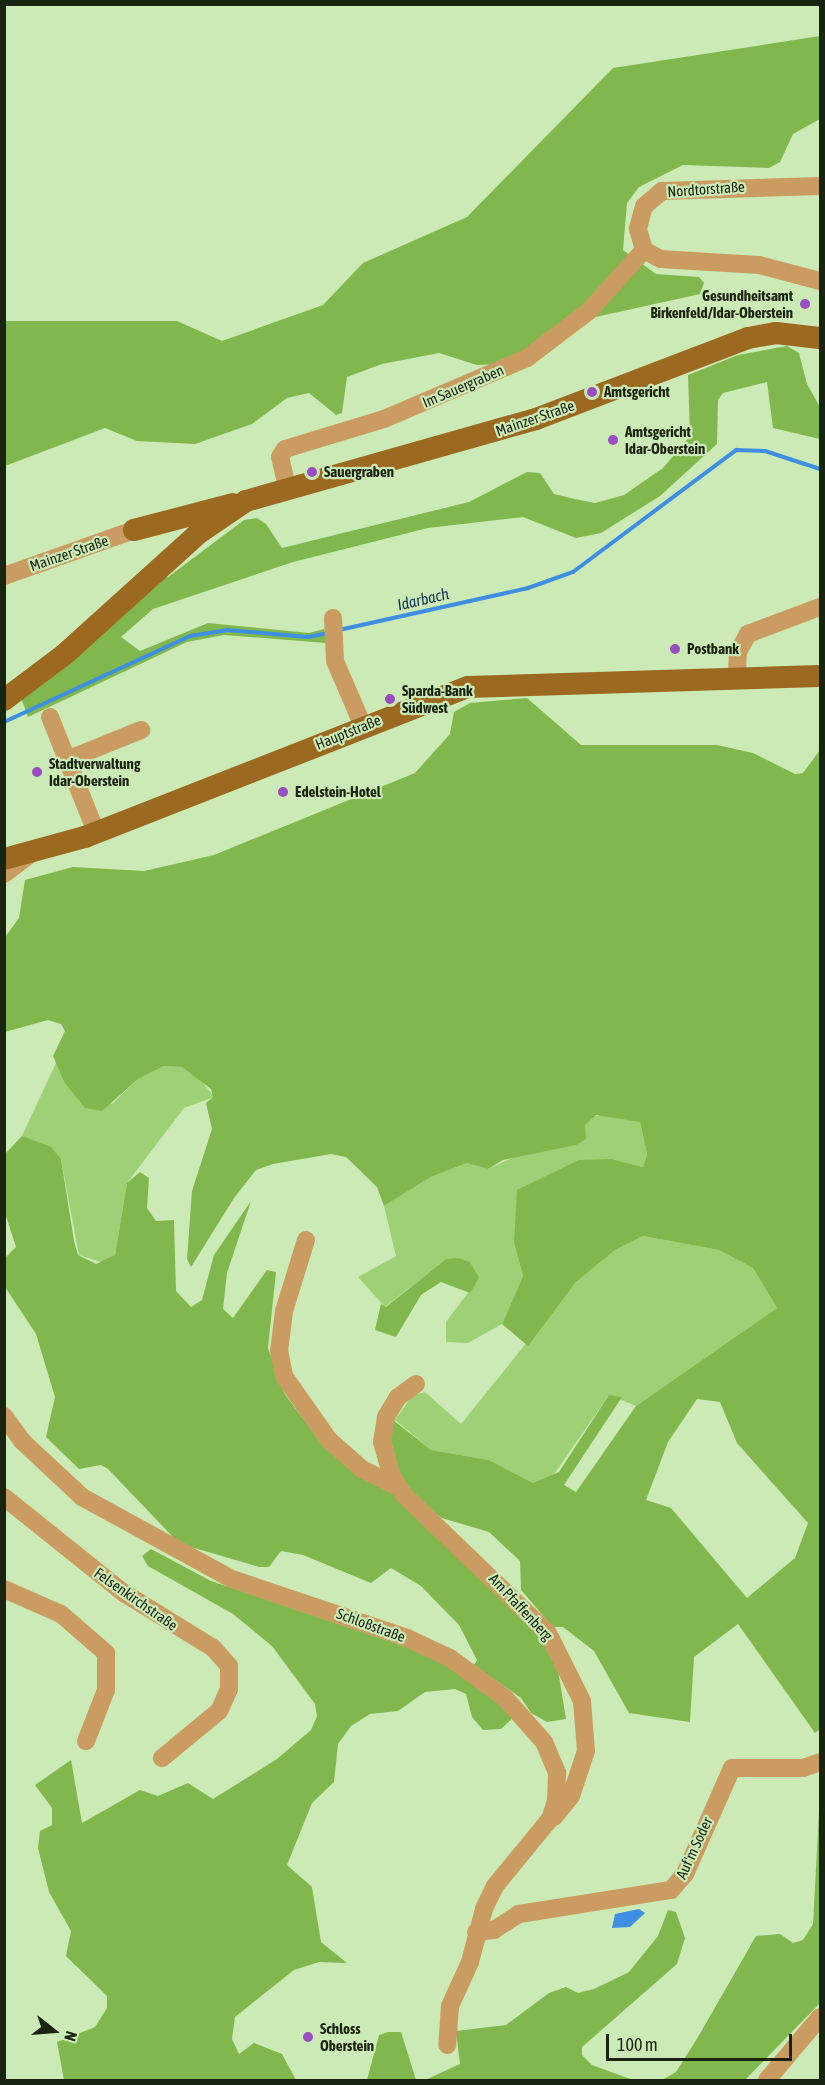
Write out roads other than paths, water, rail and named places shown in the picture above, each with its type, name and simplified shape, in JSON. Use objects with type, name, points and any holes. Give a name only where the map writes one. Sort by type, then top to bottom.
[{"type":"main road","name":"Mainzer Straße","points":[[246,501],[287,487],[536,419],[759,335],[820,338]]},
{"type":"main road","points":[[134,530],[246,501]]},
{"type":"main road","points":[[4,700],[65,654],[156,570],[246,501]]},
{"type":"main road","points":[[134,530],[154,531],[161,538],[156,570]]},
{"type":"main road","name":"Hauptstraße","points":[[31,854],[96,832],[363,726],[482,685],[820,676]]},
{"type":"main road","points":[[4,859],[31,854]]},
{"type":"street","name":"Nordtorstraße","points":[[644,250],[640,216],[662,191],[820,186]]},
{"type":"street","points":[[644,250],[660,259],[759,265],[820,281]]},
{"type":"street","name":"Im Sauergraben","points":[[287,487],[280,457],[285,449],[384,419],[526,358],[589,311],[644,250]]},
{"type":"street","name":"Mainzer Straße","points":[[4,576],[134,530]]},
{"type":"street","points":[[737,677],[738,652],[748,634],[820,607]]},
{"type":"street","points":[[333,628],[363,726]]},
{"type":"street","points":[[50,717],[69,759],[96,832]]},
{"type":"street","points":[[69,759],[141,730]]},
{"type":"street","name":"Hauptstraße","points":[[4,874],[31,854]]},
{"type":"street","name":"Am Pfaffenberg","points":[[306,1240],[284,1311],[279,1350],[284,1376],[313,1422],[344,1455],[398,1487],[531,1614],[568,1663],[582,1701],[586,1751],[565,1807],[550,1819]]},
{"type":"street","name":"Am Pfaffenberg","points":[[398,1487],[384,1455],[382,1430],[398,1397],[416,1384]]},
{"type":"street","name":"Schloßstraße","points":[[4,1416],[22,1441],[82,1497],[183,1557],[232,1579],[407,1638],[480,1677],[527,1722],[553,1758],[557,1790],[550,1819],[495,1886],[450,2006],[447,2045]]},
{"type":"street","name":"Felsenkirchstraße","points":[[4,1497],[150,1611],[213,1648],[229,1666],[229,1689],[219,1711],[162,1758]]},
{"type":"street","points":[[4,1589],[61,1614],[106,1653],[106,1690],[86,1741]]},
{"type":"street","name":"Auf'm Soder","points":[[476,1932],[494,1930],[519,1914],[671,1890],[685,1874],[732,1768],[803,1768],[820,1762]]},
{"type":"street","points":[[767,2080],[820,2017]]},
{"type":"water","points":[[639,1909],[645,1913],[630,1927],[612,1928],[615,1914]]},
{"type":"waterway","name":"Idarbach","points":[[339,630],[528,588],[573,572],[736,450],[765,451],[820,469]]},
{"type":"waterway","name":"Idarbach","points":[[4,722],[190,636],[227,630],[308,637],[329,633]]},
{"type":"place","name":"Gesundheitsamt Birkenfeld/Idar-Oberstein","points":[[805,304]]},
{"type":"place","name":"Amtsgericht","points":[[592,392]]},
{"type":"place","name":"Amtsgericht Idar-Oberstein","points":[[613,440]]},
{"type":"place","name":"Sauergraben","points":[[312,472]]},
{"type":"place","name":"Postbank","points":[[675,649]]},
{"type":"place","name":"Sparda-Bank Südwest","points":[[390,699]]},
{"type":"place","name":"Stadtverwaltung Idar-Oberstein","points":[[37,772]]},
{"type":"place","name":"Edelstein-Hotel","points":[[283,792]]},
{"type":"place","name":"Schloss Oberstein","points":[[308,2037]]}]
